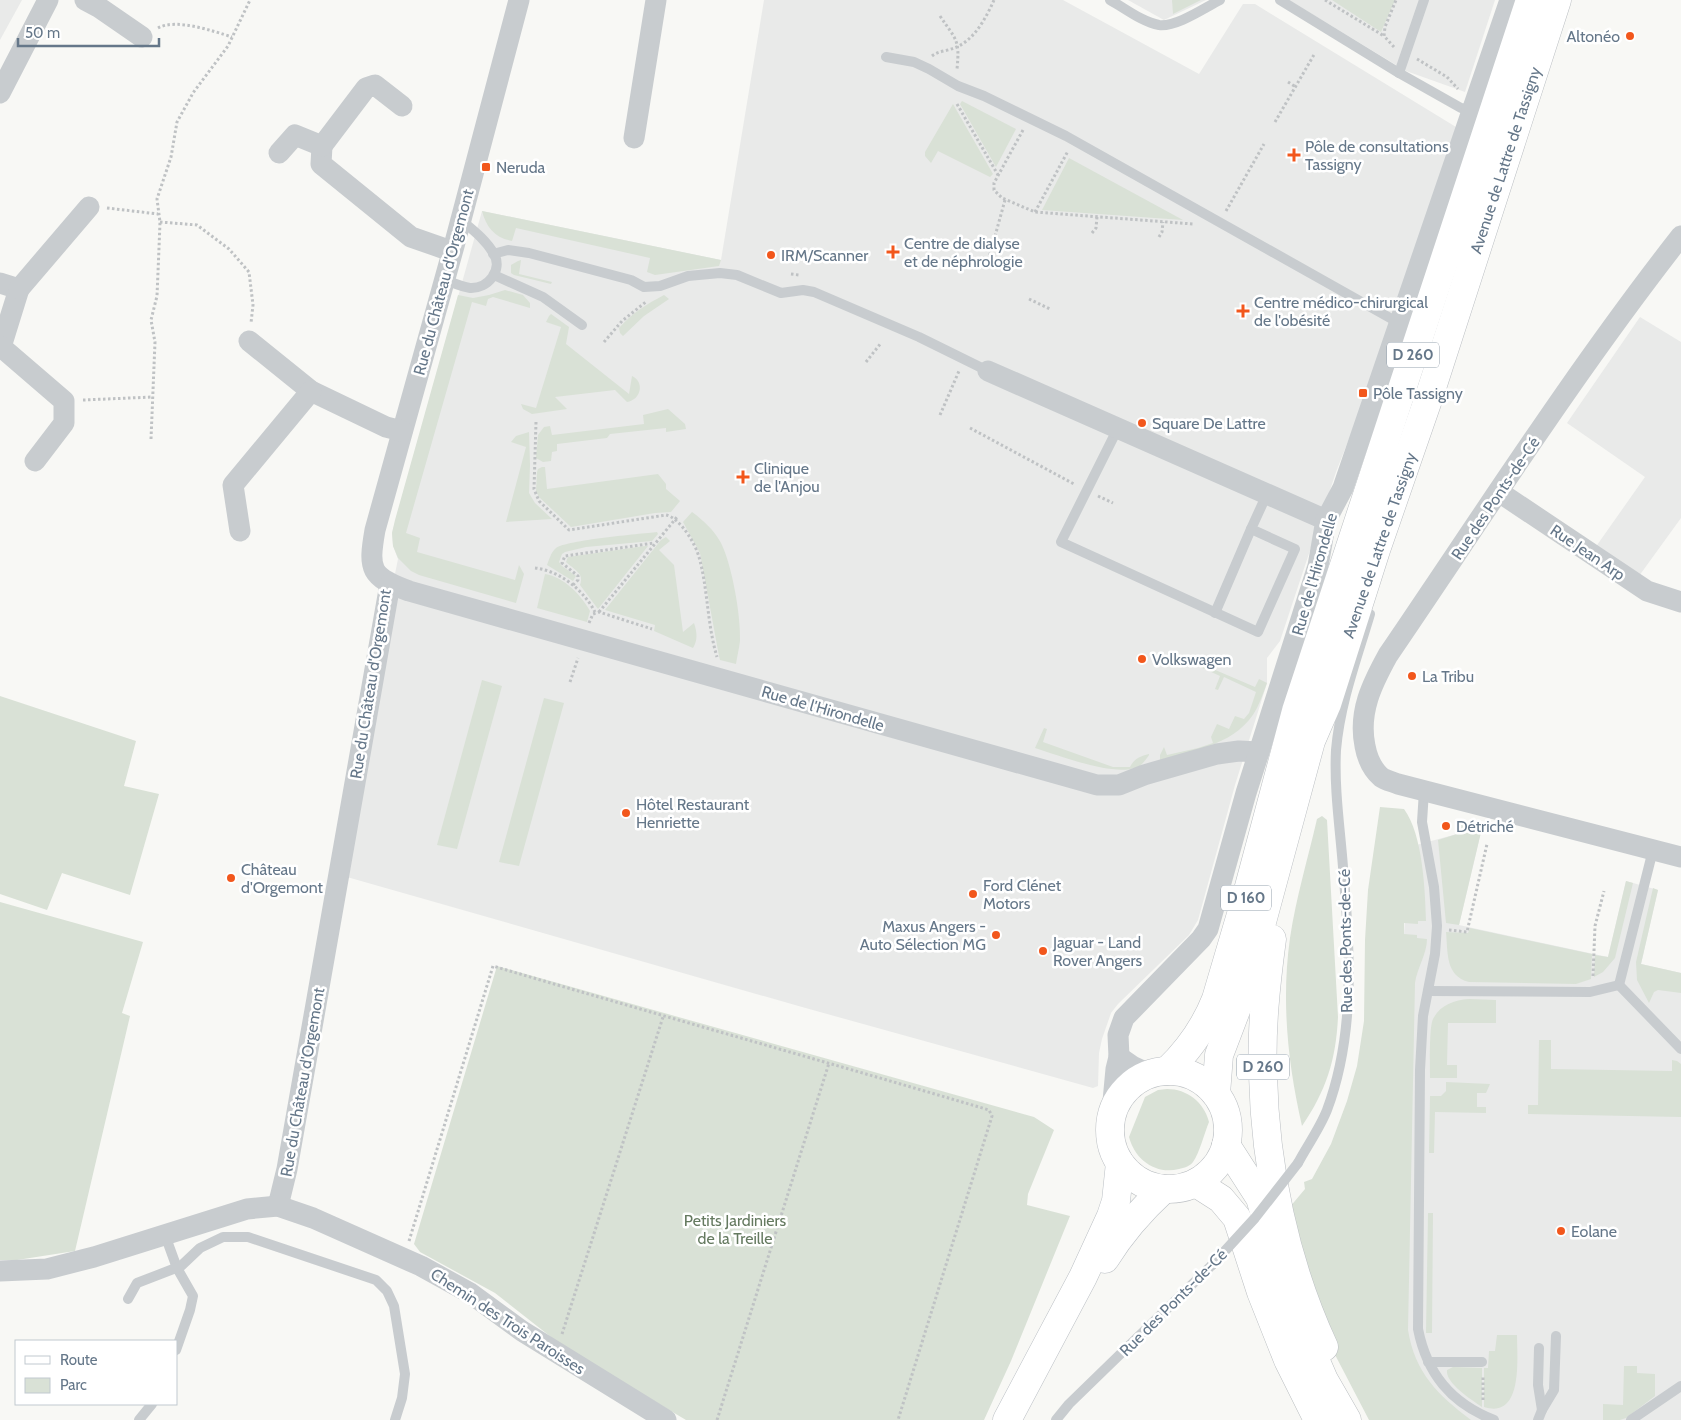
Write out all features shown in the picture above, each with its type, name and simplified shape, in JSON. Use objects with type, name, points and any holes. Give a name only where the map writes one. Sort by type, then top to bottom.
[{"type":"main road","name":"Avenue de Lattre de Tassigny","points":[[1296,711],[1530,0]]},
{"type":"main road","name":"Avenue de Lattre de Tassigny","points":[[1216,1094],[1219,1055],[1243,992],[1311,741],[1327,704],[1376,550],[1429,397],[1557,0]]},
{"type":"main road","name":"D 260","points":[[1327,704],[1321,745],[1281,893],[1274,928],[1266,993],[1262,1074],[1270,1157],[1289,1248],[1303,1295],[1319,1336],[1360,1420]]},
{"type":"main road","name":"D 160","points":[[1158,1072],[1181,1058],[1199,1033],[1216,999],[1247,894],[1296,711]]},
{"type":"main road","points":[[1158,1072],[1181,1072],[1194,1076],[1216,1094],[1223,1105],[1227,1118],[1226,1145],[1221,1158],[1213,1170],[1196,1183],[1184,1188],[1164,1189],[1142,1183],[1132,1176],[1120,1163],[1112,1147],[1110,1136],[1112,1112],[1123,1092],[1132,1083],[1158,1072]]},
{"type":"main road","points":[[1226,1145],[1260,1198],[1292,1306],[1324,1380],[1347,1420]]},
{"type":"main road","points":[[1007,1420],[1083,1277],[1111,1216],[1116,1201],[1120,1163]]},
{"type":"main road","points":[[1196,1183],[1221,1199],[1237,1218],[1261,1292],[1288,1360],[1318,1420]]},
{"type":"main road","points":[[1015,1420],[1107,1256],[1133,1220],[1164,1189]]},
{"type":"street","points":[[0,93],[48,0]]},
{"type":"street","points":[[85,0],[142,37]]},
{"type":"street","name":"Rue du Château d'Orgemont","points":[[278,1206],[289,1160],[390,584],[380,578],[374,570],[371,550],[519,0]]},
{"type":"street","points":[[634,138],[656,0]]},
{"type":"street","name":"Rue de l'Hirondelle","points":[[1112,1112],[1119,1056],[1118,1035],[1124,1018],[1201,939],[1208,929],[1259,752],[1318,566],[1326,520],[1344,488],[1510,0]]},
{"type":"street","points":[[402,106],[375,85],[366,88],[322,146],[321,164],[411,237],[451,251]]},
{"type":"street","points":[[279,153],[295,135],[322,146]]},
{"type":"street","points":[[35,461],[64,423],[64,401],[1,347],[10,286],[89,207]]},
{"type":"street","name":"Rue des Ponts-de-Cé","points":[[1424,792],[1381,777],[1368,759],[1362,732],[1366,704],[1373,683],[1388,655],[1626,307],[1681,236]]},
{"type":"street","points":[[249,341],[311,391],[386,428],[402,431]]},
{"type":"street","points":[[988,371],[1326,520]]},
{"type":"street","points":[[240,530],[232,485],[311,391]]},
{"type":"street","name":"Rue Jean Arp","points":[[1499,492],[1647,591],[1681,602]]},
{"type":"street","name":"Rue de l'Hirondelle","points":[[390,584],[583,641],[1097,785],[1120,785],[1144,775],[1223,753],[1239,751],[1259,752]]},
{"type":"street","points":[[1424,792],[1681,857]]},
{"type":"street","points":[[1119,1056],[1132,1066],[1158,1072]]},
{"type":"street","name":"Chemin des Trois Paroisses","points":[[0,1270],[47,1269],[94,1257],[247,1209],[278,1206],[313,1218],[404,1258],[470,1293],[522,1331],[666,1420]]},
{"type":"lane","points":[[1116,1],[1149,22],[1166,25],[1178,22],[1220,0]]},
{"type":"lane","points":[[1280,0],[1399,73],[1461,108],[1472,110]]},
{"type":"lane","points":[[1399,73],[1424,0]]},
{"type":"lane","points":[[886,57],[899,58],[922,66],[958,86],[984,96],[1066,136],[1399,323]]},
{"type":"lane","points":[[443,279],[470,288],[488,283],[494,276],[498,263],[494,254],[481,237],[460,219]]},
{"type":"lane","points":[[494,254],[508,250],[529,253],[631,280],[644,287],[660,286],[688,276],[720,273],[737,275],[781,293],[803,290],[828,297],[862,311],[988,371]]},
{"type":"lane","points":[[494,276],[544,297],[582,324]]},
{"type":"lane","points":[[1388,549],[1429,397]]},
{"type":"lane","points":[[1118,428],[1061,542],[1258,632],[1294,549],[1251,530]]},
{"type":"lane","points":[[1215,613],[1267,494]]},
{"type":"lane","name":"Rue des Ponts-de-Cé","points":[[1056,1420],[1069,1404],[1212,1265],[1255,1218],[1298,1163],[1327,1111],[1340,1067],[1346,1034],[1349,990],[1346,894],[1336,792],[1336,750],[1342,712],[1372,606]]},
{"type":"lane","points":[[1424,792],[1422,822],[1434,887],[1436,928],[1435,954],[1423,1016],[1420,1070],[1418,1329],[1420,1343],[1428,1362],[1440,1382],[1461,1403],[1494,1420]]},
{"type":"lane","points":[[1619,985],[1653,850]]},
{"type":"lane","points":[[1428,991],[1593,991],[1619,985]]},
{"type":"lane","points":[[1619,985],[1681,1049]]},
{"type":"lane","points":[[165,1235],[178,1268],[193,1296],[178,1344]]},
{"type":"lane","points":[[128,1299],[137,1283],[182,1266],[200,1248],[223,1237],[248,1237],[376,1280],[387,1291],[394,1306],[405,1374],[402,1398],[395,1420]]},
{"type":"lane","points":[[1538,1420],[1554,1390],[1556,1336]]},
{"type":"lane","points":[[1539,1348],[1538,1385],[1542,1410]]},
{"type":"lane","points":[[1428,1362],[1482,1362]]},
{"type":"lane","points":[[1632,1420],[1681,1386]]},
{"type":"lane","points":[[139,1420],[151,1405]]},
{"type":"path","points":[[150,439],[155,342],[151,320],[157,296],[160,222],[157,199],[171,157],[177,122],[194,93],[228,46],[250,0]]},
{"type":"path","points":[[930,58],[935,53],[958,46],[982,25],[994,0]]},
{"type":"path","points":[[1325,0],[1384,36]]},
{"type":"path","points":[[940,16],[956,39],[958,46],[956,73]]},
{"type":"path","points":[[142,37],[164,24],[196,26],[232,37]]},
{"type":"path","points":[[1275,122],[1315,53]]},
{"type":"path","points":[[1288,82],[1296,86]]},
{"type":"path","points":[[957,104],[998,176]]},
{"type":"path","points":[[1025,128],[993,187],[997,194],[1005,200],[1035,212],[1194,224]]},
{"type":"path","points":[[1224,213],[1264,144]]},
{"type":"path","points":[[1035,212],[1068,151]]},
{"type":"path","points":[[1339,174],[1344,176]]},
{"type":"path","points":[[987,265],[1005,200]]},
{"type":"path","points":[[89,207],[158,214]]},
{"type":"path","points":[[1092,233],[1096,228],[1097,217]]},
{"type":"path","points":[[160,222],[197,225],[229,249],[249,272],[253,305],[249,341]]},
{"type":"path","points":[[1159,236],[1162,232],[1163,222]]},
{"type":"path","points":[[604,342],[622,321],[652,299]]},
{"type":"path","points":[[1029,299],[1050,309]]},
{"type":"path","points":[[866,362],[881,343]]},
{"type":"path","points":[[940,415],[964,359]]},
{"type":"path","points":[[64,401],[152,397]]},
{"type":"path","points":[[536,422],[534,489],[539,501],[569,530],[666,515],[676,518],[684,528],[698,556],[714,648],[719,666]]},
{"type":"path","points":[[970,428],[1113,503]]},
{"type":"path","points":[[586,628],[591,617],[676,518]]},
{"type":"path","points":[[573,585],[578,580],[578,576],[562,563],[565,556],[654,543]]},
{"type":"path","points":[[536,568],[549,570],[573,585],[597,612],[652,629]]},
{"type":"path","points":[[570,682],[581,650]]},
{"type":"path","points":[[1436,928],[1467,932],[1487,844]]},
{"type":"path","points":[[1593,991],[1595,926],[1604,891]]},
{"type":"path","points":[[404,1258],[493,966],[663,1017],[989,1110],[992,1116],[898,1420]]},
{"type":"path","points":[[554,1351],[566,1326],[663,1017]]},
{"type":"path","points":[[717,1420],[829,1063]]},
{"type":"path","points":[[1482,1362],[1483,1415]]},
{"type":"shaded area","points":[[0,0],[22,0],[0,40]]},
{"type":"shaded area","points":[[764,0],[1063,0],[1199,74],[1243,4],[1255,4],[1456,127],[1359,413],[1336,472],[1280,641],[1267,658],[1267,683],[1235,785],[1198,920],[1189,935],[1111,1013],[1099,1053],[1098,1086],[1093,1088],[347,877],[379,653],[398,559],[393,546],[392,533],[482,211],[721,260]]},
{"type":"shaded area","points":[[1128,0],[1206,0],[1164,20]]},
{"type":"shaded area","points":[[1289,0],[1495,0],[1465,92],[1406,71]]},
{"type":"shaded area","points":[[1640,317],[1681,342],[1681,518],[1639,576],[1595,548],[1645,477],[1567,423]]},
{"type":"shaded area","name":"Eolane","points":[[1460,823],[1482,828],[1459,925],[1608,957],[1626,881],[1658,890],[1641,964],[1681,973],[1681,1420],[1402,1420],[1404,935],[1409,847],[1457,834]]},
{"type":"green space","points":[[1172,0],[1201,0],[1173,14]]},
{"type":"green space","points":[[1332,0],[1395,0],[1381,32]]},
{"type":"green space","points":[[962,101],[1016,129],[996,167],[960,104]]},
{"type":"green space","points":[[953,104],[993,174],[990,177],[938,151],[931,163],[925,156],[925,152]]},
{"type":"green space","points":[[1069,158],[1183,220],[1042,210]]},
{"type":"green space","points":[[482,211],[721,260],[719,266],[655,275],[647,272],[650,258],[516,228],[512,241],[506,240],[492,231]]},
{"type":"green space","points":[[521,260],[519,274],[552,282],[551,284],[511,273],[511,265]]},
{"type":"green space","points":[[505,290],[523,295],[530,303],[530,308],[493,297],[488,299],[486,306],[472,302],[406,533],[420,538],[417,552],[515,580],[519,565],[524,574],[516,603],[411,571],[398,558],[393,546],[392,533],[458,295],[473,298]]},
{"type":"green space","points":[[664,295],[669,299],[644,316],[623,336],[620,333],[619,328],[634,313]]},
{"type":"green space","points":[[551,314],[569,327],[566,344],[629,394],[632,376],[636,379],[639,382],[640,391],[636,398],[627,402],[615,390],[555,397],[567,409],[532,414],[523,409],[521,404],[536,408],[561,327],[546,322]]},
{"type":"green space","points":[[668,409],[685,424],[686,429],[666,432],[666,428],[610,434],[607,438],[557,444],[557,451],[552,452],[551,461],[543,462],[536,458],[538,435],[544,427],[550,426],[552,435],[644,424],[643,415]]},
{"type":"green space","points":[[529,432],[529,493],[535,503],[552,519],[506,522],[526,447],[511,442],[516,436]]},
{"type":"green space","points":[[542,467],[545,467],[547,489],[658,474],[666,484],[666,489],[680,501],[671,512],[571,527],[539,497],[536,491],[537,472]]},
{"type":"green space","points":[[692,512],[715,534],[721,543],[729,564],[735,591],[740,631],[736,664],[720,660],[700,553],[683,522]]},
{"type":"green space","points":[[657,532],[658,534],[652,541],[586,547],[565,552],[562,554],[559,562],[576,576],[573,581],[547,565],[554,550],[563,545],[588,540]]},
{"type":"green space","points":[[666,537],[670,541],[659,550],[674,565],[683,632],[694,623],[696,630],[693,648],[654,631],[655,625],[605,610],[661,540]]},
{"type":"green space","points":[[648,546],[598,609],[580,585],[580,574],[566,562],[568,557]]},
{"type":"green space","points":[[545,574],[559,579],[577,593],[590,611],[587,622],[537,608]]},
{"type":"green space","points":[[1199,663],[1255,687],[1259,679],[1267,683],[1261,699],[1249,720],[1227,738],[1202,749],[1160,760],[1164,747],[1167,755],[1213,743],[1211,737],[1217,724],[1229,729],[1235,716],[1244,719],[1249,713],[1256,692],[1224,677],[1218,690],[1215,689],[1220,676],[1198,666]]},
{"type":"green space","points":[[482,680],[502,686],[457,849],[437,845]]},
{"type":"green space","points":[[0,696],[136,741],[124,786],[159,794],[130,895],[62,873],[47,910],[0,894]]},
{"type":"green space","points":[[544,698],[564,703],[519,866],[499,862]]},
{"type":"green space","points":[[1044,728],[1047,729],[1043,742],[1113,767],[1130,767],[1138,758],[1149,755],[1141,765],[1132,769],[1119,770],[1089,765],[1035,748]]},
{"type":"green space","points":[[1380,807],[1404,809],[1410,820],[1419,848],[1425,894],[1426,921],[1418,921],[1418,924],[1404,923],[1404,934],[1417,935],[1417,938],[1427,939],[1415,983],[1408,1330],[1411,1345],[1422,1371],[1438,1392],[1471,1420],[1369,1420],[1331,1347],[1284,1214],[1305,1189],[1304,1182],[1312,1179],[1331,1144],[1347,1101],[1357,1066],[1364,1021],[1368,890]]},
{"type":"green space","points":[[1322,816],[1327,820],[1338,1017],[1337,1033],[1328,1074],[1317,1100],[1302,1126],[1287,1033],[1287,962],[1299,893],[1317,819]]},
{"type":"green space","points":[[1460,823],[1482,828],[1459,925],[1446,923],[1438,840],[1457,834]]},
{"type":"green space","points":[[1626,881],[1633,883],[1615,958],[1603,972],[1594,977],[1595,955],[1608,957]]},
{"type":"green space","points":[[1653,888],[1658,890],[1641,964],[1681,973],[1681,993],[1658,990],[1654,992],[1649,1003],[1637,980],[1636,962]]},
{"type":"green space","points":[[0,902],[143,942],[122,1013],[130,1016],[75,1251],[17,1260],[0,1260]]},
{"type":"green space","points":[[1470,928],[1592,954],[1591,979],[1576,984],[1469,982],[1461,979],[1452,969],[1449,962],[1446,932],[1468,933]]},
{"type":"green space","name":"Petits Jardiniers de la Treille","points":[[497,966],[1034,1117],[1054,1130],[1028,1194],[1027,1205],[1070,1216],[1011,1361],[984,1420],[686,1420],[565,1348],[495,1293],[420,1252],[414,1244]]},
{"type":"green space","points":[[1469,999],[1496,1000],[1496,1023],[1448,1023],[1447,1065],[1457,1065],[1457,1078],[1430,1078],[1430,1038],[1433,1019],[1439,1010],[1448,1004]]},
{"type":"green space","points":[[1539,1040],[1551,1040],[1551,1069],[1672,1071],[1672,1060],[1677,1061],[1681,1064],[1681,1117],[1528,1114],[1528,1105],[1538,1105]]},
{"type":"green space","points":[[1446,1082],[1490,1084],[1486,1093],[1477,1093],[1477,1107],[1486,1107],[1486,1113],[1435,1112],[1434,1153],[1429,1153],[1430,1096],[1441,1096],[1446,1091]]},
{"type":"green space","points":[[1158,1090],[1181,1091],[1194,1098],[1203,1108],[1209,1122],[1193,1162],[1179,1169],[1162,1170],[1141,1159],[1136,1153],[1129,1137],[1145,1097]]},
{"type":"green space","points":[[1428,1213],[1433,1213],[1432,1333],[1426,1333]]},
{"type":"green space","points":[[1497,1335],[1517,1335],[1516,1384],[1506,1404],[1497,1408],[1484,1407],[1484,1368],[1488,1368],[1489,1351],[1495,1351]]},
{"type":"green space","points":[[1624,1366],[1637,1366],[1637,1373],[1655,1374],[1655,1396],[1626,1418],[1603,1420],[1603,1404],[1623,1405]]},
{"type":"green space","points":[[1453,1367],[1482,1368],[1482,1407],[1460,1391],[1450,1380],[1447,1370]]},
{"type":"place","name":"Altonéo","points":[[1630,36]]},
{"type":"place","name":"Pôle de consultations Tassigny","points":[[1294,155]]},
{"type":"place","name":"Neruda","points":[[486,167]]},
{"type":"place","name":"Centre de dialyse et de néphrologie","points":[[893,252]]},
{"type":"place","name":"IRM/Scanner","points":[[771,255]]},
{"type":"place","name":"Centre médico-chirurgical de l'obésité","points":[[1243,311]]},
{"type":"place","name":"Pôle Tassigny","points":[[1363,393]]},
{"type":"place","name":"Square De Lattre","points":[[1142,423]]},
{"type":"place","name":"Clinique de l'Anjou","points":[[743,477]]},
{"type":"place","name":"Volkswagen","points":[[1142,659]]},
{"type":"place","name":"La Tribu","points":[[1412,676]]},
{"type":"place","name":"Hôtel Restaurant Henriette","points":[[626,813]]},
{"type":"place","name":"Détriché","points":[[1446,826]]},
{"type":"place","name":"Château d'Orgemont","points":[[231,878]]},
{"type":"place","name":"Ford Clénet Motors","points":[[973,894]]},
{"type":"place","name":"Maxus Angers - Auto Sélection MG","points":[[996,935]]},
{"type":"place","name":"Jaguar - Land Rover Angers","points":[[1043,951]]},
{"type":"place","name":"Eolane","points":[[1561,1231]]}]
